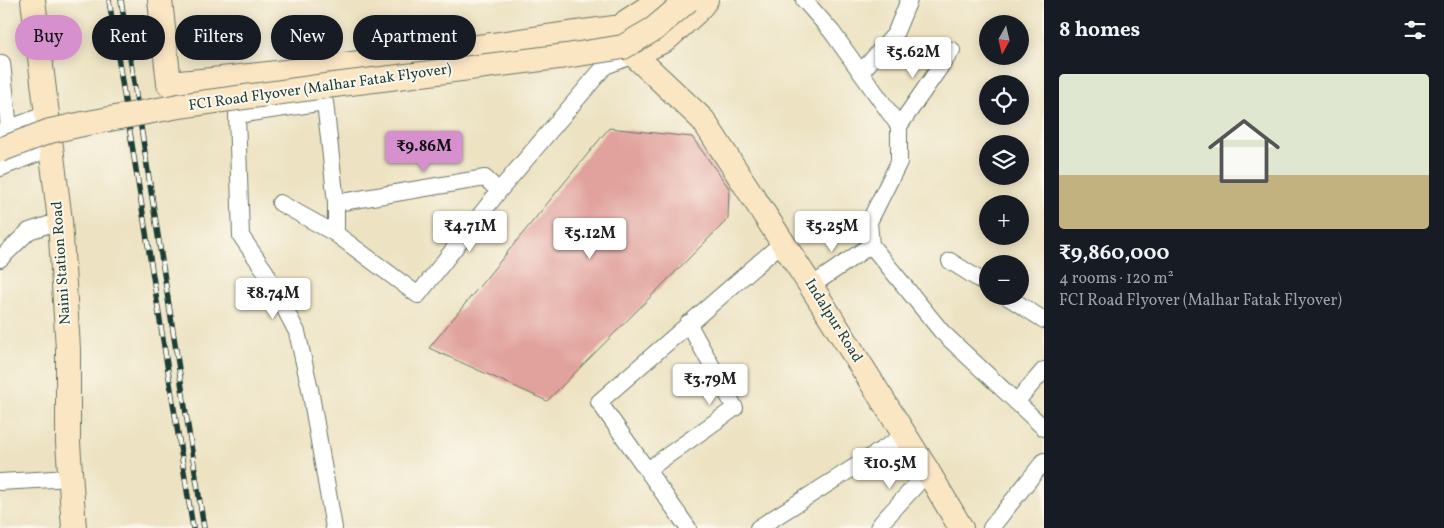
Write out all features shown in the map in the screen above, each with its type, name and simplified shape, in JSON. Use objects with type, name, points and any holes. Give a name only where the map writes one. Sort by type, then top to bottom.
[{"type":"street","name":"Naini Station Road","points":[[34,0],[60,221],[68,349],[68,442],[74,528]]},
{"type":"street","name":"Indalpur Road","points":[[160,0],[169,84],[336,66],[614,28],[634,55],[703,120],[811,286],[961,528]]},
{"type":"street","points":[[634,55],[626,22],[655,0]]},
{"type":"street","name":"FCI Road Flyover (Malhar Fatak Flyover)","points":[[0,150],[50,131],[179,106],[623,47],[654,30],[688,0]]},
{"type":"street","points":[[280,203],[336,234],[418,295],[499,191],[605,66],[665,40],[696,12],[706,0]]},
{"type":"street","points":[[804,0],[832,32],[899,126]]},
{"type":"street","points":[[861,72],[895,34],[909,0]]},
{"type":"street","points":[[952,50],[899,126],[899,162],[869,222],[871,244],[942,332],[1044,428]]},
{"type":"street","points":[[2,63],[5,130],[47,114]]},
{"type":"street","points":[[334,528],[310,389],[297,332],[265,271],[241,236],[237,115],[325,102],[336,203],[336,234]]},
{"type":"street","points":[[0,168],[51,148]]},
{"type":"street","points":[[336,203],[485,178],[499,191]]},
{"type":"street","points":[[0,259],[29,231],[60,221]]},
{"type":"street","points":[[688,528],[599,402],[783,242]]},
{"type":"street","points":[[811,286],[871,244]]},
{"type":"street","points":[[950,261],[979,279]]},
{"type":"street","points":[[1020,305],[1044,320]]},
{"type":"street","points":[[647,470],[735,408],[688,323]]},
{"type":"street","points":[[1016,402],[1044,370]]},
{"type":"street","points":[[758,528],[905,435]]},
{"type":"street","points":[[990,528],[1044,461]]},
{"type":"street","points":[[878,528],[928,472]]},
{"type":"street","points":[[0,482],[71,478]]},
{"type":"building","points":[[609,128],[692,137],[729,188],[728,219],[547,401],[429,348]]},
{"type":"railway","points":[[109,0],[193,528]]},
{"type":"railway","points":[[121,0],[204,528]]}]
